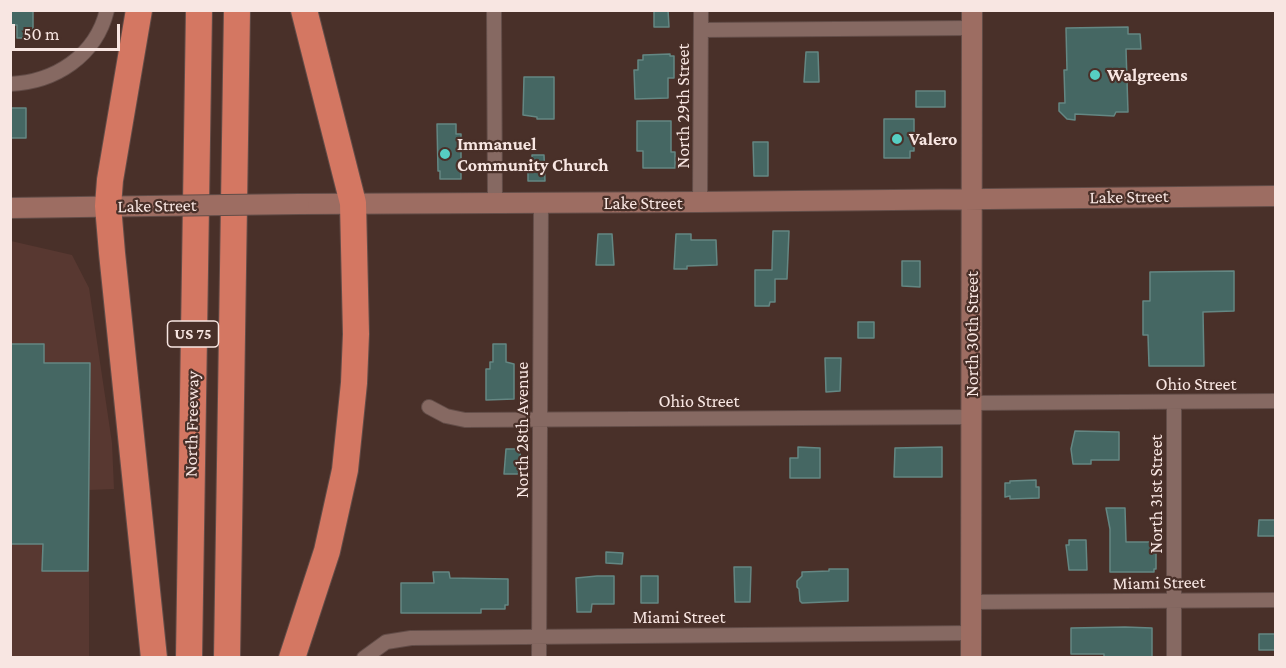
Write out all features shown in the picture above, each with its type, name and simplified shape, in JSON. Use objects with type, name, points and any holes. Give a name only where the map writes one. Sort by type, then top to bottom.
[{"type":"highway","points":[[139,10],[115,142],[108,206],[154,657]]},
{"type":"highway","name":"North Freeway","points":[[189,657],[199,10]]},
{"type":"highway","name":"US 75","points":[[227,657],[237,10]]},
{"type":"highway","points":[[292,657],[327,551],[345,470],[356,351],[353,203],[303,10]]},
{"type":"main road","name":"North 30th Street","points":[[971,657],[972,19]]},
{"type":"main road","name":"Lake Street","points":[[10,208],[1275,196]]},
{"type":"street","points":[[10,84],[41,80],[67,67],[91,45],[107,10]]},
{"type":"street","points":[[494,10],[495,203]]},
{"type":"street","name":"North 29th Street","points":[[700,202],[701,10]]},
{"type":"street","points":[[701,30],[972,19]]},
{"type":"street","name":"North 28th Avenue","points":[[539,657],[542,203]]},
{"type":"street","name":"Ohio Street","points":[[429,406],[447,416],[461,420],[540,420],[1275,401]]},
{"type":"street","name":"North 31st Street","points":[[1174,402],[1174,657]]},
{"type":"street","name":"Miami Street","points":[[972,602],[1275,600]]},
{"type":"street","name":"Miami Street","points":[[364,657],[386,642],[411,638],[971,633]]},
{"type":"shaded area","points":[[11,241],[72,255],[89,288],[112,443],[114,489],[89,490],[89,657],[11,658]]},
{"type":"building","points":[[10,10],[33,10],[33,38],[17,38],[17,25],[10,25]]},
{"type":"building","points":[[654,10],[668,10],[669,27],[654,27]]},
{"type":"building","points":[[1128,27],[1128,34],[1140,34],[1141,49],[1126,49],[1128,112],[1116,112],[1114,116],[1075,114],[1075,120],[1067,119],[1059,111],[1059,103],[1065,103],[1066,28]]},
{"type":"building","points":[[806,52],[818,52],[819,82],[804,82]]},
{"type":"building","points":[[670,54],[674,56],[674,78],[668,78],[668,98],[635,99],[634,70],[638,70],[638,60],[643,60],[643,55]]},
{"type":"building","points":[[524,77],[554,77],[554,119],[537,119],[537,117],[523,115]]},
{"type":"building","points":[[916,91],[945,91],[945,107],[916,107]]},
{"type":"building","points":[[10,108],[26,108],[26,138],[10,138]]},
{"type":"building","points":[[884,119],[914,119],[914,151],[910,151],[910,158],[884,158]]},
{"type":"building","points":[[637,121],[671,121],[671,152],[675,152],[675,168],[643,168],[643,151],[637,151]]},
{"type":"building","points":[[437,124],[456,124],[456,134],[461,134],[461,179],[440,179]]},
{"type":"building","points":[[753,142],[768,142],[768,176],[754,176]]},
{"type":"building","points":[[532,155],[544,155],[545,181],[528,181],[528,161],[532,161]]},
{"type":"building","points":[[773,231],[789,231],[787,279],[775,279],[775,302],[770,302],[769,306],[755,306],[755,270],[772,270]]},
{"type":"building","points":[[598,234],[612,234],[614,265],[596,265]]},
{"type":"building","points":[[676,234],[691,234],[691,240],[716,240],[717,265],[674,269]]},
{"type":"building","points":[[902,261],[920,261],[920,287],[902,286]]},
{"type":"building","points":[[1234,271],[1234,311],[1203,312],[1204,366],[1149,366],[1148,335],[1143,335],[1143,301],[1150,301],[1150,272]]},
{"type":"building","points":[[858,322],[874,322],[874,338],[858,338]]},
{"type":"building","points":[[10,344],[44,344],[44,363],[90,363],[88,571],[42,571],[43,544],[10,544]]},
{"type":"building","points":[[493,344],[506,344],[506,362],[514,364],[514,399],[486,400],[486,369],[490,369],[490,362],[493,362]]},
{"type":"building","points":[[825,358],[841,358],[840,391],[826,392]]},
{"type":"building","points":[[1075,431],[1119,432],[1119,460],[1091,460],[1091,464],[1073,464],[1071,449]]},
{"type":"building","points":[[798,447],[820,448],[820,478],[790,478],[790,458],[798,458]]},
{"type":"building","points":[[942,447],[942,477],[894,477],[895,448]]},
{"type":"building","points":[[506,449],[520,449],[521,474],[504,474]]},
{"type":"building","points":[[1036,480],[1036,487],[1039,487],[1039,498],[1010,499],[1010,496],[1005,497],[1005,483]]},
{"type":"building","points":[[1106,508],[1125,508],[1126,542],[1153,542],[1153,546],[1156,546],[1154,572],[1110,572],[1110,529]]},
{"type":"building","points":[[1259,520],[1275,520],[1275,536],[1258,536]]},
{"type":"building","points":[[1069,540],[1086,540],[1087,570],[1069,570],[1066,545],[1069,545]]},
{"type":"building","points":[[606,552],[623,553],[622,564],[606,563]]},
{"type":"building","points":[[734,567],[751,567],[750,602],[735,602]]},
{"type":"building","points":[[829,569],[848,569],[848,601],[802,603],[797,581],[802,576],[802,572],[829,571]]},
{"type":"building","points":[[433,572],[449,572],[450,578],[508,579],[508,605],[505,605],[505,609],[481,609],[481,613],[401,613],[401,583],[434,583]]},
{"type":"building","points":[[614,576],[614,604],[592,604],[591,612],[577,612],[576,578]]},
{"type":"building","points":[[641,576],[658,576],[658,603],[641,603]]},
{"type":"building","points":[[1071,628],[1152,628],[1152,657],[1071,654]]},
{"type":"building","points":[[1259,634],[1275,634],[1275,650],[1259,650]]},
{"type":"place","name":"Walgreens","points":[[1095,75]]},
{"type":"place","name":"Valero","points":[[897,139]]},
{"type":"place","name":"Immanuel Community Church","points":[[445,154]]}]
